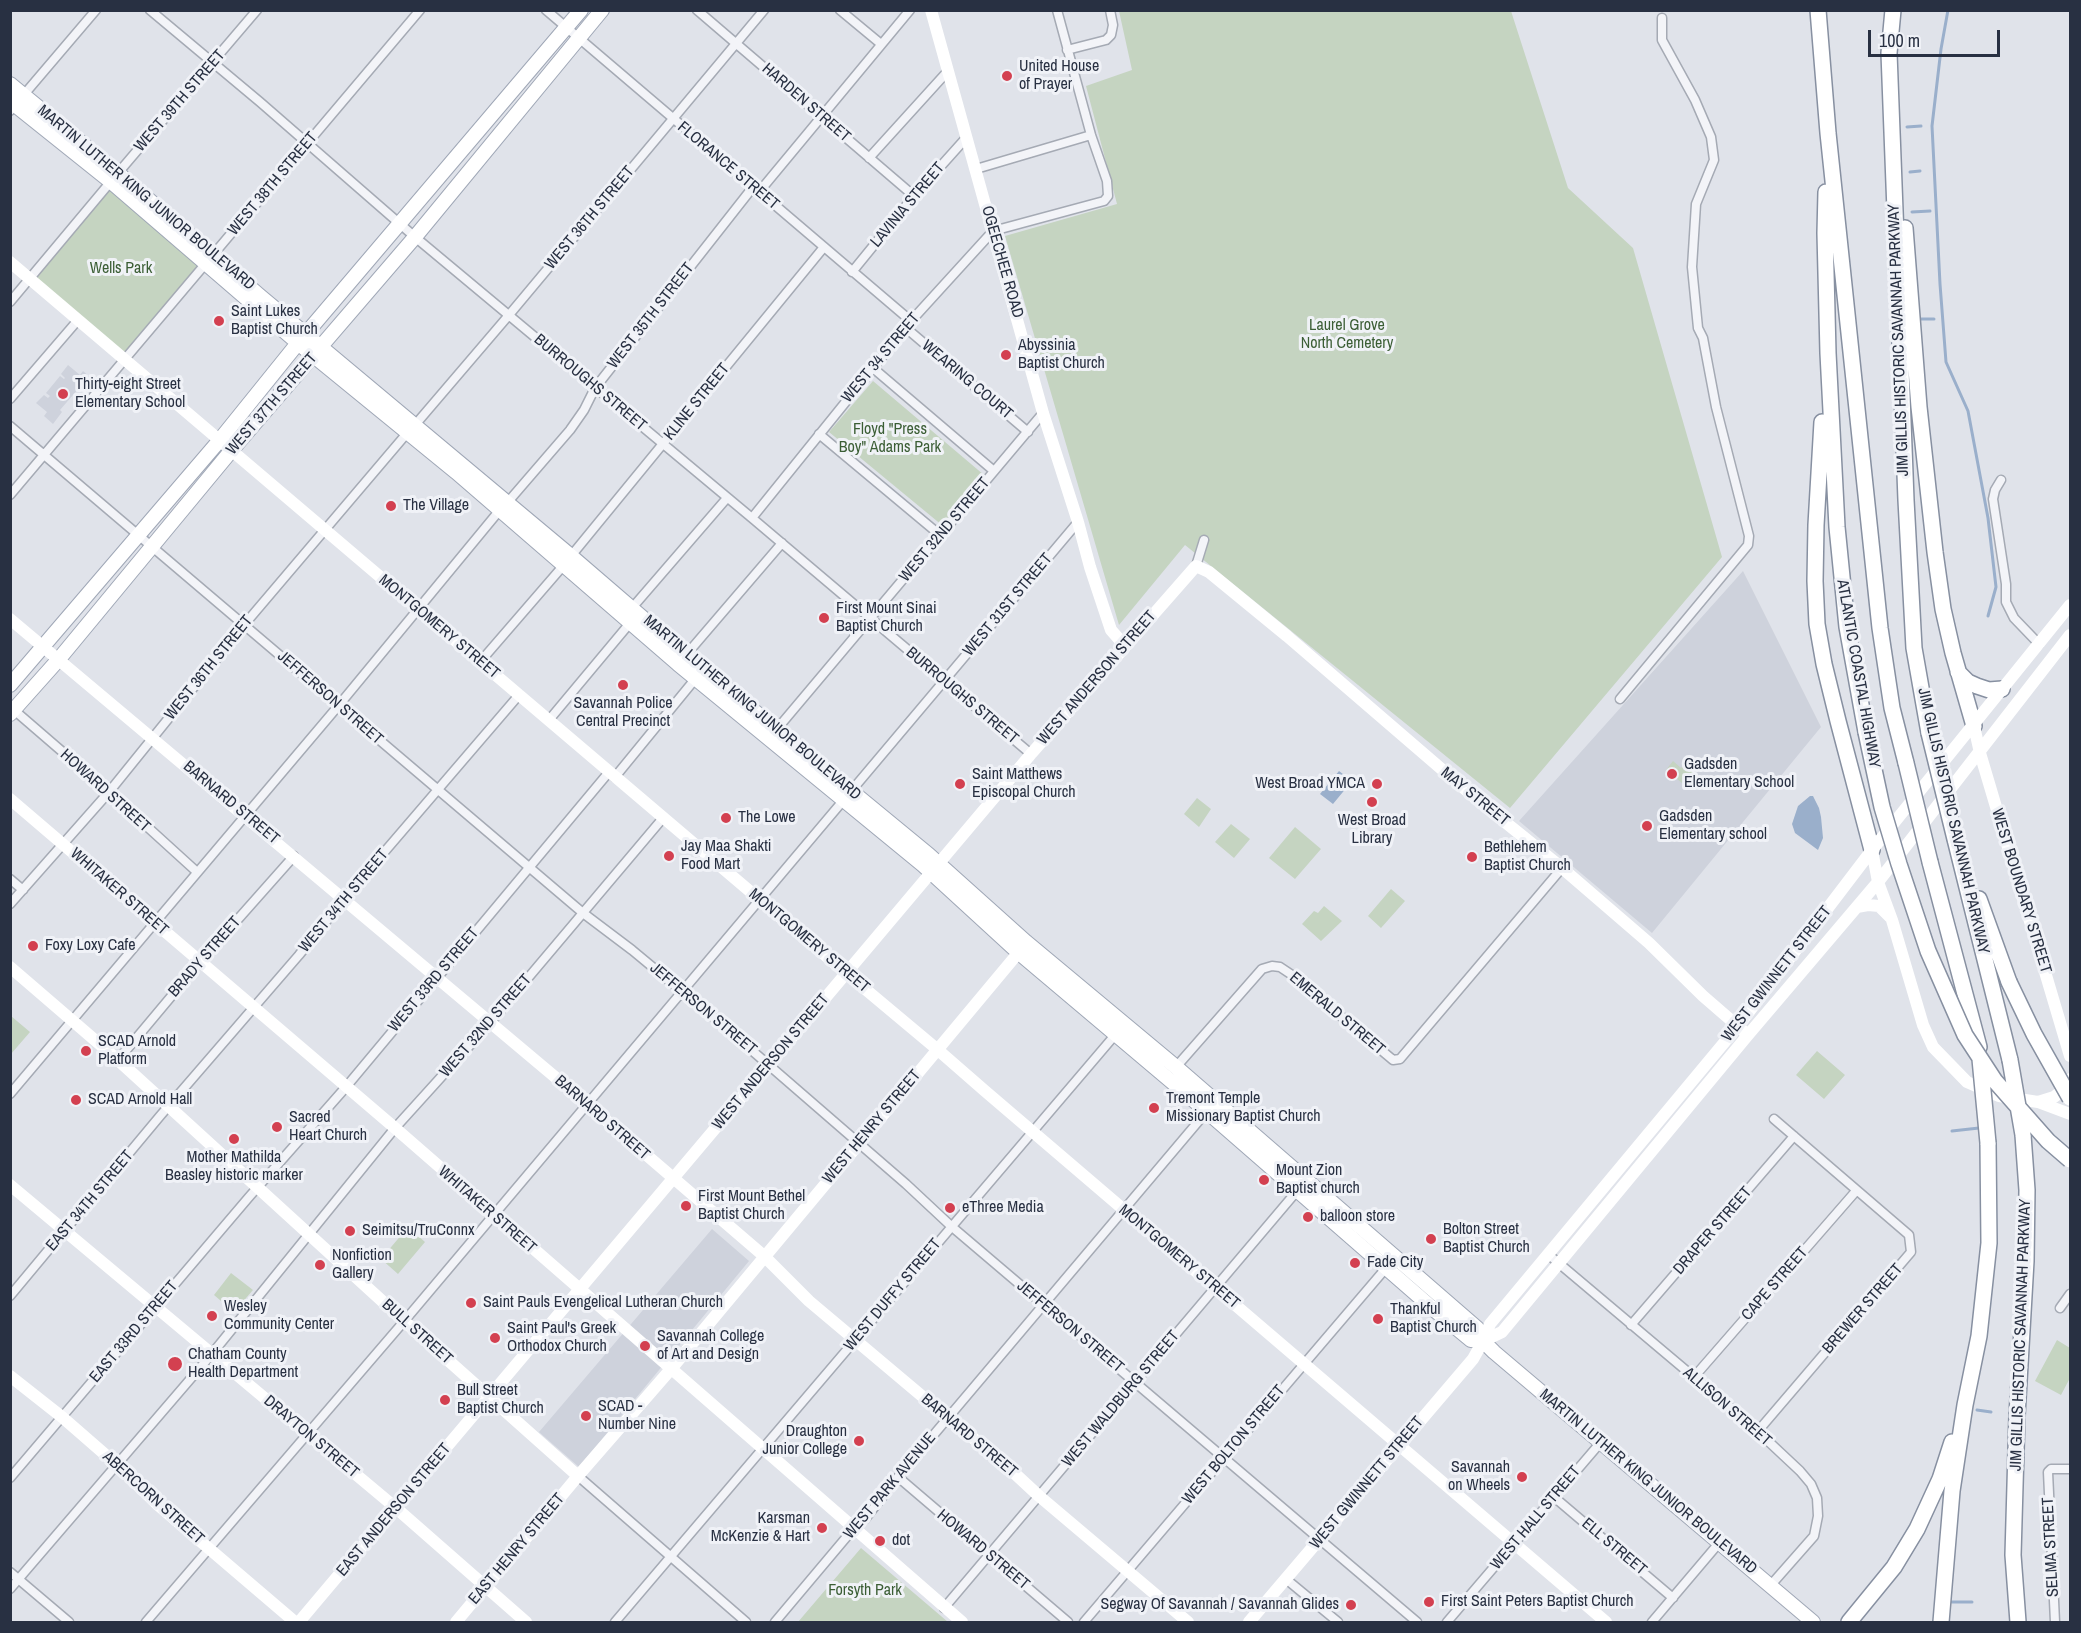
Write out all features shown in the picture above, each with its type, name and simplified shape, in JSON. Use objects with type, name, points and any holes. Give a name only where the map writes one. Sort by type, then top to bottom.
[{"type":"highway","name":"JIM GILLIS HISTORIC SAVANNAH PARKWAY","points":[[1818,10],[1828,133],[1858,410],[1865,498],[1892,708],[1979,1047],[1988,1143],[1989,1243],[1979,1336],[1965,1405]]},
{"type":"highway","name":"JIM GILLIS HISTORIC SAVANNAH PARKWAY","points":[[1893,10],[1889,53],[1914,648],[1929,733],[2010,1060],[2023,1135],[2027,1190],[2026,1261],[2016,1428],[2013,1555],[2016,1623]]},
{"type":"highway","name":"ATLANTIC COASTAL HIGHWAY","points":[[1828,133],[1825,233],[1828,353],[1842,586],[1846,627],[1882,807],[1928,951],[1965,1035],[1995,1081],[2048,1141],[2070,1160]]},
{"type":"highway","points":[[1893,167],[1904,222],[1919,407],[1943,609],[1974,726]]},
{"type":"highway","points":[[1828,353],[1816,525],[1817,624],[1835,710],[1872,850]]},
{"type":"highway","points":[[1958,672],[1968,682],[1977,686],[1989,690],[2002,689]]},
{"type":"highway","points":[[1956,844],[1972,878],[2009,982],[2034,1034],[2070,1098]]},
{"type":"highway","points":[[1849,1623],[1894,1567],[1917,1529],[1940,1479],[1965,1405]]},
{"type":"highway","points":[[1941,1623],[1952,1491],[1965,1405]]},
{"type":"main road","name":"WEST 37TH STREET","points":[[10,685],[219,441],[302,339],[581,10]]},
{"type":"main road","name":"WEST 37TH STREET","points":[[12,712],[153,547],[231,451],[415,237],[602,10]]},
{"type":"main road","name":"OGEECHEE ROAD","points":[[933,11],[947,72],[1043,413],[1111,630],[1125,646]]},
{"type":"main road","name":"MARTIN LUTHER KING JUNIOR BOULEVARD","points":[[10,84],[15,103],[114,177],[302,339],[567,561],[632,608],[686,656],[777,729],[846,796]]},
{"type":"main road","name":"MONTGOMERY STREET","points":[[10,262],[938,1050],[1606,1623]]},
{"type":"main road","name":"MARTIN LUTHER KING JUNIOR BOULEVARD","points":[[567,561],[630,623],[935,869],[1115,1035],[1210,1107],[1477,1328],[1484,1341],[1813,1623]]},
{"type":"main road","name":"WEST ANDERSON STREET","points":[[488,1396],[580,1291],[672,1178],[770,1066],[1031,754],[1196,566]]},
{"type":"main road","name":"MAY STREET","points":[[1196,566],[1209,572],[1287,636],[1474,797],[1562,868],[1649,943],[1703,996],[1748,1035]]},
{"type":"main road","name":"WEST GWINNETT STREET","points":[[1249,1623],[1473,1359],[1484,1341],[1490,1324],[1738,1026],[1872,850],[2070,605]]},
{"type":"main road","name":"BARNARD STREET","points":[[10,619],[586,1103],[764,1256],[809,1301],[998,1458],[1039,1496],[1188,1623]]},
{"type":"main road","name":"WEST GWINNETT STREET","points":[[1484,1341],[1502,1332],[1878,882],[2070,635]]},
{"type":"main road","name":"WEST BOUNDARY STREET","points":[[1974,726],[2070,1056]]},
{"type":"main road","name":"WHITAKER STREET","points":[[10,799],[394,1128],[962,1623]]},
{"type":"main road","points":[[1872,850],[1878,882],[1892,920],[1923,1025],[1933,1047],[1967,1082],[1999,1096],[2038,1102],[2070,1114]]},
{"type":"main road","points":[[1857,907],[1879,906],[1892,920]]},
{"type":"main road","name":"MARTIN LUTHER KING JUNIOR BOULEVARD","points":[[1023,948],[1176,1067],[1210,1107],[1297,1191],[1471,1340],[1484,1341]]},
{"type":"main road","name":"WEST HENRY STREET","points":[[578,1476],[671,1370],[1023,948]]},
{"type":"main road","name":"BULL STREET","points":[[10,967],[118,1060],[578,1476]]},
{"type":"main road","points":[[2038,1102],[2054,1097],[2063,1090],[2070,1079]]},
{"type":"main road","name":"DRAYTON STREET","points":[[10,1185],[396,1508],[526,1623]]},
{"type":"main road","name":"ABERCORN STREET","points":[[10,1376],[62,1417],[116,1464],[158,1505],[297,1623]]},
{"type":"main road","name":"EAST ANDERSON STREET","points":[[297,1623],[488,1396]]},
{"type":"main road","name":"EAST HENRY STREET","points":[[456,1623],[578,1476]]},
{"type":"street","points":[[15,103],[96,10]]},
{"type":"street","name":"BURROUGHS STREET","points":[[150,10],[415,237],[1031,754]]},
{"type":"street","name":"WEST 39TH STREET","points":[[10,302],[257,10]]},
{"type":"street","name":"WEST 38TH STREET","points":[[10,495],[420,10]]},
{"type":"street","name":"FLORANCE STREET","points":[[546,10],[824,247],[909,324]]},
{"type":"street","name":"HARDEN STREET","points":[[697,10],[914,196]]},
{"type":"street","name":"WEST 36TH STREET","points":[[10,904],[109,792],[244,625],[509,315],[764,10]]},
{"type":"street","points":[[840,10],[881,44]]},
{"type":"street","name":"WEST 35TH STREET","points":[[10,1094],[570,430],[584,410],[595,387],[756,190],[910,10]]},
{"type":"street","points":[[993,231],[1104,201],[1108,196],[1107,181],[1091,135],[1057,10]]},
{"type":"street","points":[[1067,50],[1106,40],[1111,35],[1113,25],[1110,10]]},
{"type":"street","points":[[1620,699],[1748,545],[1749,536],[1716,407],[1703,338],[1698,328],[1693,277],[1696,204],[1714,160],[1711,137],[1695,100],[1662,40],[1662,18]]},
{"type":"street","points":[[869,158],[947,72]]},
{"type":"street","points":[[976,169],[1091,135]]},
{"type":"street","name":"LAVINIA STREET","points":[[852,272],[914,196],[966,138]]},
{"type":"street","name":"WEST 34 STREET","points":[[752,518],[909,324],[993,231]]},
{"type":"street","name":"KLINE STREET","points":[[480,662],[567,561],[824,247]]},
{"type":"street","points":[[10,399],[78,320]]},
{"type":"street","name":"WEARING COURT","points":[[909,324],[1028,432]]},
{"type":"street","points":[[873,368],[994,471]]},
{"type":"street","name":"WEST 32ND STREET","points":[[777,729],[1043,413]]},
{"type":"street","name":"JEFFERSON STREET","points":[[10,426],[583,913],[632,950],[770,1066],[951,1226],[1417,1623]]},
{"type":"street","points":[[819,434],[940,535]]},
{"type":"street","points":[[2001,480],[1993,499],[2006,584],[2006,602],[2014,618],[2039,644]]},
{"type":"street","points":[[632,608],[727,498]]},
{"type":"street","name":"WEST 31ST STREET","points":[[147,1623],[1078,522]]},
{"type":"street","points":[[1196,566],[1204,540]]},
{"type":"street","points":[[686,656],[782,543]]},
{"type":"street","points":[[549,720],[630,623]]},
{"type":"street","name":"WEST 33RD STREET","points":[[258,1186],[346,1087],[529,867],[696,678]]},
{"type":"street","name":"WEST 34TH STREET","points":[[169,1106],[519,695]]},
{"type":"street","name":"HOWARD STREET","points":[[12,712],[109,792],[197,872]]},
{"type":"street","name":"WEST 32ND STREET","points":[[10,1589],[212,1355],[394,1128],[490,1023],[663,818]]},
{"type":"street","name":"BRADY STREET","points":[[118,1060],[200,962],[294,856]]},
{"type":"street","name":"EMERALD STREET","points":[[1176,1067],[1262,969],[1272,966],[1280,967],[1292,975],[1393,1060],[1401,1059],[1562,868]]},
{"type":"street","points":[[10,879],[23,890]]},
{"type":"street","name":"WEST DUFFY STREET","points":[[615,1623],[1115,1035]]},
{"type":"street","name":"EAST 34TH STREET","points":[[10,1296],[169,1106]]},
{"type":"street","name":"WEST PARK AVENUE","points":[[775,1623],[855,1528],[865,1520],[897,1477],[1210,1107]]},
{"type":"street","name":"BREWER STREET","points":[[1758,1431],[1911,1252],[1909,1235],[1774,1119]]},
{"type":"street","name":"DRAPER STREET","points":[[1631,1325],[1794,1136]]},
{"type":"street","name":"EAST 33RD STREET","points":[[10,1478],[258,1186]]},
{"type":"street","name":"WEST WALDBURG STREET","points":[[944,1608],[1297,1191]]},
{"type":"street","name":"CAPE STREET","points":[[1694,1377],[1856,1191]]},
{"type":"street","name":"ALLISON STREET","points":[[1549,1255],[1758,1431],[1811,1484],[1817,1498],[1818,1516],[1814,1536],[1770,1586]]},
{"type":"street","name":"WEST BOLTON STREET","points":[[1084,1623],[1386,1268]]},
{"type":"street","points":[[2060,1308],[2070,1294]]},
{"type":"street","name":"WEST HALL STREET","points":[[1447,1623],[1600,1442]]},
{"type":"street","name":"SELMA STREET","points":[[2055,1623],[2050,1470],[2070,1468]]},
{"type":"street","name":"BULL STREET","points":[[578,1476],[746,1623]]},
{"type":"street","name":"HOWARD STREET","points":[[897,1477],[1068,1623]]},
{"type":"street","name":"ELL STREET","points":[[1554,1497],[1673,1598]]},
{"type":"street","points":[[1652,1623],[1719,1543]]},
{"type":"street","points":[[10,1572],[69,1623]]},
{"type":"street","points":[[1286,1579],[1338,1623]]},
{"type":"shaded area","name":"Thirty-eight Street Elementary School","points":[[68,365],[80,375],[83,371],[91,378],[60,410],[62,412],[53,424],[44,416],[47,412],[36,403],[44,395],[48,398],[50,396],[46,393],[60,376],[65,378],[61,374]]},
{"type":"shaded area","name":"Gadsden Elementary School","points":[[1743,571],[1821,727],[1652,933],[1519,821]]},
{"type":"shaded area","name":"Savannah College of Art and Design","points":[[712,1229],[749,1261],[579,1467],[539,1432]]},
{"type":"green space","name":"Laurel Grove North Cemetery","points":[[1119,11],[1511,11],[1568,188],[1633,248],[1722,557],[1510,808],[1185,545],[1119,625],[1005,236],[1117,204],[1086,86],[1132,70]]},
{"type":"green space","name":"Wells Park","points":[[116,182],[207,259],[125,356],[35,279]]},
{"type":"green space","name":"Floyd \"Press Boy\" Adams Park","points":[[873,381],[984,475],[943,526],[829,432]]},
{"type":"green space","points":[[1673,761],[1681,768],[1684,764],[1693,771],[1694,774],[1688,782],[1685,780],[1682,783],[1666,770]]},
{"type":"green space","points":[[1197,798],[1211,809],[1199,827],[1184,814]]},
{"type":"green space","points":[[1231,824],[1250,839],[1234,858],[1215,842]]},
{"type":"green space","points":[[1295,827],[1321,849],[1295,879],[1269,858]]},
{"type":"green space","points":[[1391,889],[1405,901],[1381,928],[1368,916]]},
{"type":"green space","points":[[1324,906],[1342,921],[1321,941],[1302,924],[1314,911],[1318,913]]},
{"type":"green space","points":[[11,1016],[30,1032],[11,1054]]},
{"type":"green space","points":[[1817,1051],[1845,1075],[1824,1099],[1796,1075]]},
{"type":"green space","points":[[408,1227],[425,1242],[398,1274],[381,1259]]},
{"type":"green space","points":[[231,1273],[253,1290],[234,1312],[214,1295]]},
{"type":"green space","points":[[2057,1340],[2070,1348],[2070,1378],[2061,1395],[2035,1381]]},
{"type":"green space","name":"Forsyth Park","points":[[861,1548],[948,1622],[798,1622]]},
{"type":"water","points":[[1339,771],[1352,781],[1333,804],[1320,794]]},
{"type":"water","points":[[1813,796],[1821,817],[1823,838],[1818,850],[1795,833],[1792,824],[1798,806]]},
{"type":"waterway","points":[[1948,10],[1932,126],[1940,284],[1946,362],[1968,411],[1988,518],[1996,587],[1988,616]]},
{"type":"waterway","points":[[1907,127],[1921,126]]},
{"type":"waterway","points":[[1910,172],[1920,171]]},
{"type":"waterway","points":[[1912,212],[1930,211]]},
{"type":"waterway","points":[[1919,319],[1934,319]]},
{"type":"waterway","points":[[1952,1131],[1979,1128]]},
{"type":"waterway","points":[[1977,1410],[1991,1412]]},
{"type":"waterway","points":[[1952,1602],[1972,1602]]},
{"type":"place","name":"United House of Prayer","points":[[1007,76]]},
{"type":"place","name":"Saint Lukes Baptist Church","points":[[219,321]]},
{"type":"place","name":"Abyssinia Baptist Church","points":[[1006,355]]},
{"type":"place","name":"Thirty-eight Street Elementary School","points":[[63,394]]},
{"type":"place","name":"The Village","points":[[391,506]]},
{"type":"place","name":"First Mount Sinai Baptist Church","points":[[824,618]]},
{"type":"place","name":"Savannah Police Central Precinct","points":[[623,685]]},
{"type":"place","name":"Gadsden Elementary School","points":[[1672,774]]},
{"type":"place","name":"Saint Matthews Episcopal Church","points":[[960,784]]},
{"type":"place","name":"West Broad YMCA","points":[[1377,784]]},
{"type":"place","name":"West Broad Library","points":[[1372,802]]},
{"type":"place","name":"The Lowe","points":[[726,818]]},
{"type":"place","name":"Gadsden Elementary school","points":[[1647,826]]},
{"type":"place","name":"Jay Maa Shakti Food Mart","points":[[669,856]]},
{"type":"place","name":"Bethlehem Baptist Church","points":[[1472,857]]},
{"type":"place","name":"Foxy Loxy Cafe","points":[[33,946]]},
{"type":"place","name":"SCAD Arnold Platform","points":[[86,1051]]},
{"type":"place","name":"SCAD Arnold Hall","points":[[76,1100]]},
{"type":"place","name":"Tremont Temple Missionary Baptist Church","points":[[1154,1108]]},
{"type":"place","name":"Sacred Heart Church","points":[[277,1127]]},
{"type":"place","name":"Mother Mathilda Beasley historic marker","points":[[234,1139]]},
{"type":"place","name":"Mount Zion Baptist church","points":[[1264,1180]]},
{"type":"place","name":"First Mount Bethel Baptist Church","points":[[686,1206]]},
{"type":"place","name":"eThree Media","points":[[950,1208]]},
{"type":"place","name":"balloon store","points":[[1308,1217]]},
{"type":"place","name":"Seimitsu/TruConnx","points":[[350,1231]]},
{"type":"place","name":"Bolton Street Baptist Church","points":[[1431,1239]]},
{"type":"place","name":"Fade City","points":[[1355,1263]]},
{"type":"place","name":"Nonfiction Gallery","points":[[320,1265]]},
{"type":"place","name":"Saint Pauls Evengelical Lutheran Church","points":[[471,1303]]},
{"type":"place","name":"Wesley Community Center","points":[[212,1316]]},
{"type":"place","name":"Thankful Baptist Church","points":[[1378,1319]]},
{"type":"place","name":"Saint Paul's Greek Orthodox Church","points":[[495,1338]]},
{"type":"place","name":"Savannah College of Art and Design","points":[[645,1346]]},
{"type":"place","name":"Chatham County Health Department","points":[[175,1364]]},
{"type":"place","name":"Bull Street Baptist Church","points":[[445,1400]]},
{"type":"place","name":"SCAD - Number Nine","points":[[586,1416]]},
{"type":"place","name":"Draughton Junior College","points":[[859,1441]]},
{"type":"place","name":"Savannah on Wheels","points":[[1522,1477]]},
{"type":"place","name":"Karsman McKenzie & Hart","points":[[822,1528]]},
{"type":"place","name":"dot","points":[[880,1541]]},
{"type":"place","name":"First Saint Peters Baptist Church","points":[[1429,1602]]},
{"type":"place","name":"Segway Of Savannah / Savannah Glides","points":[[1351,1605]]}]
